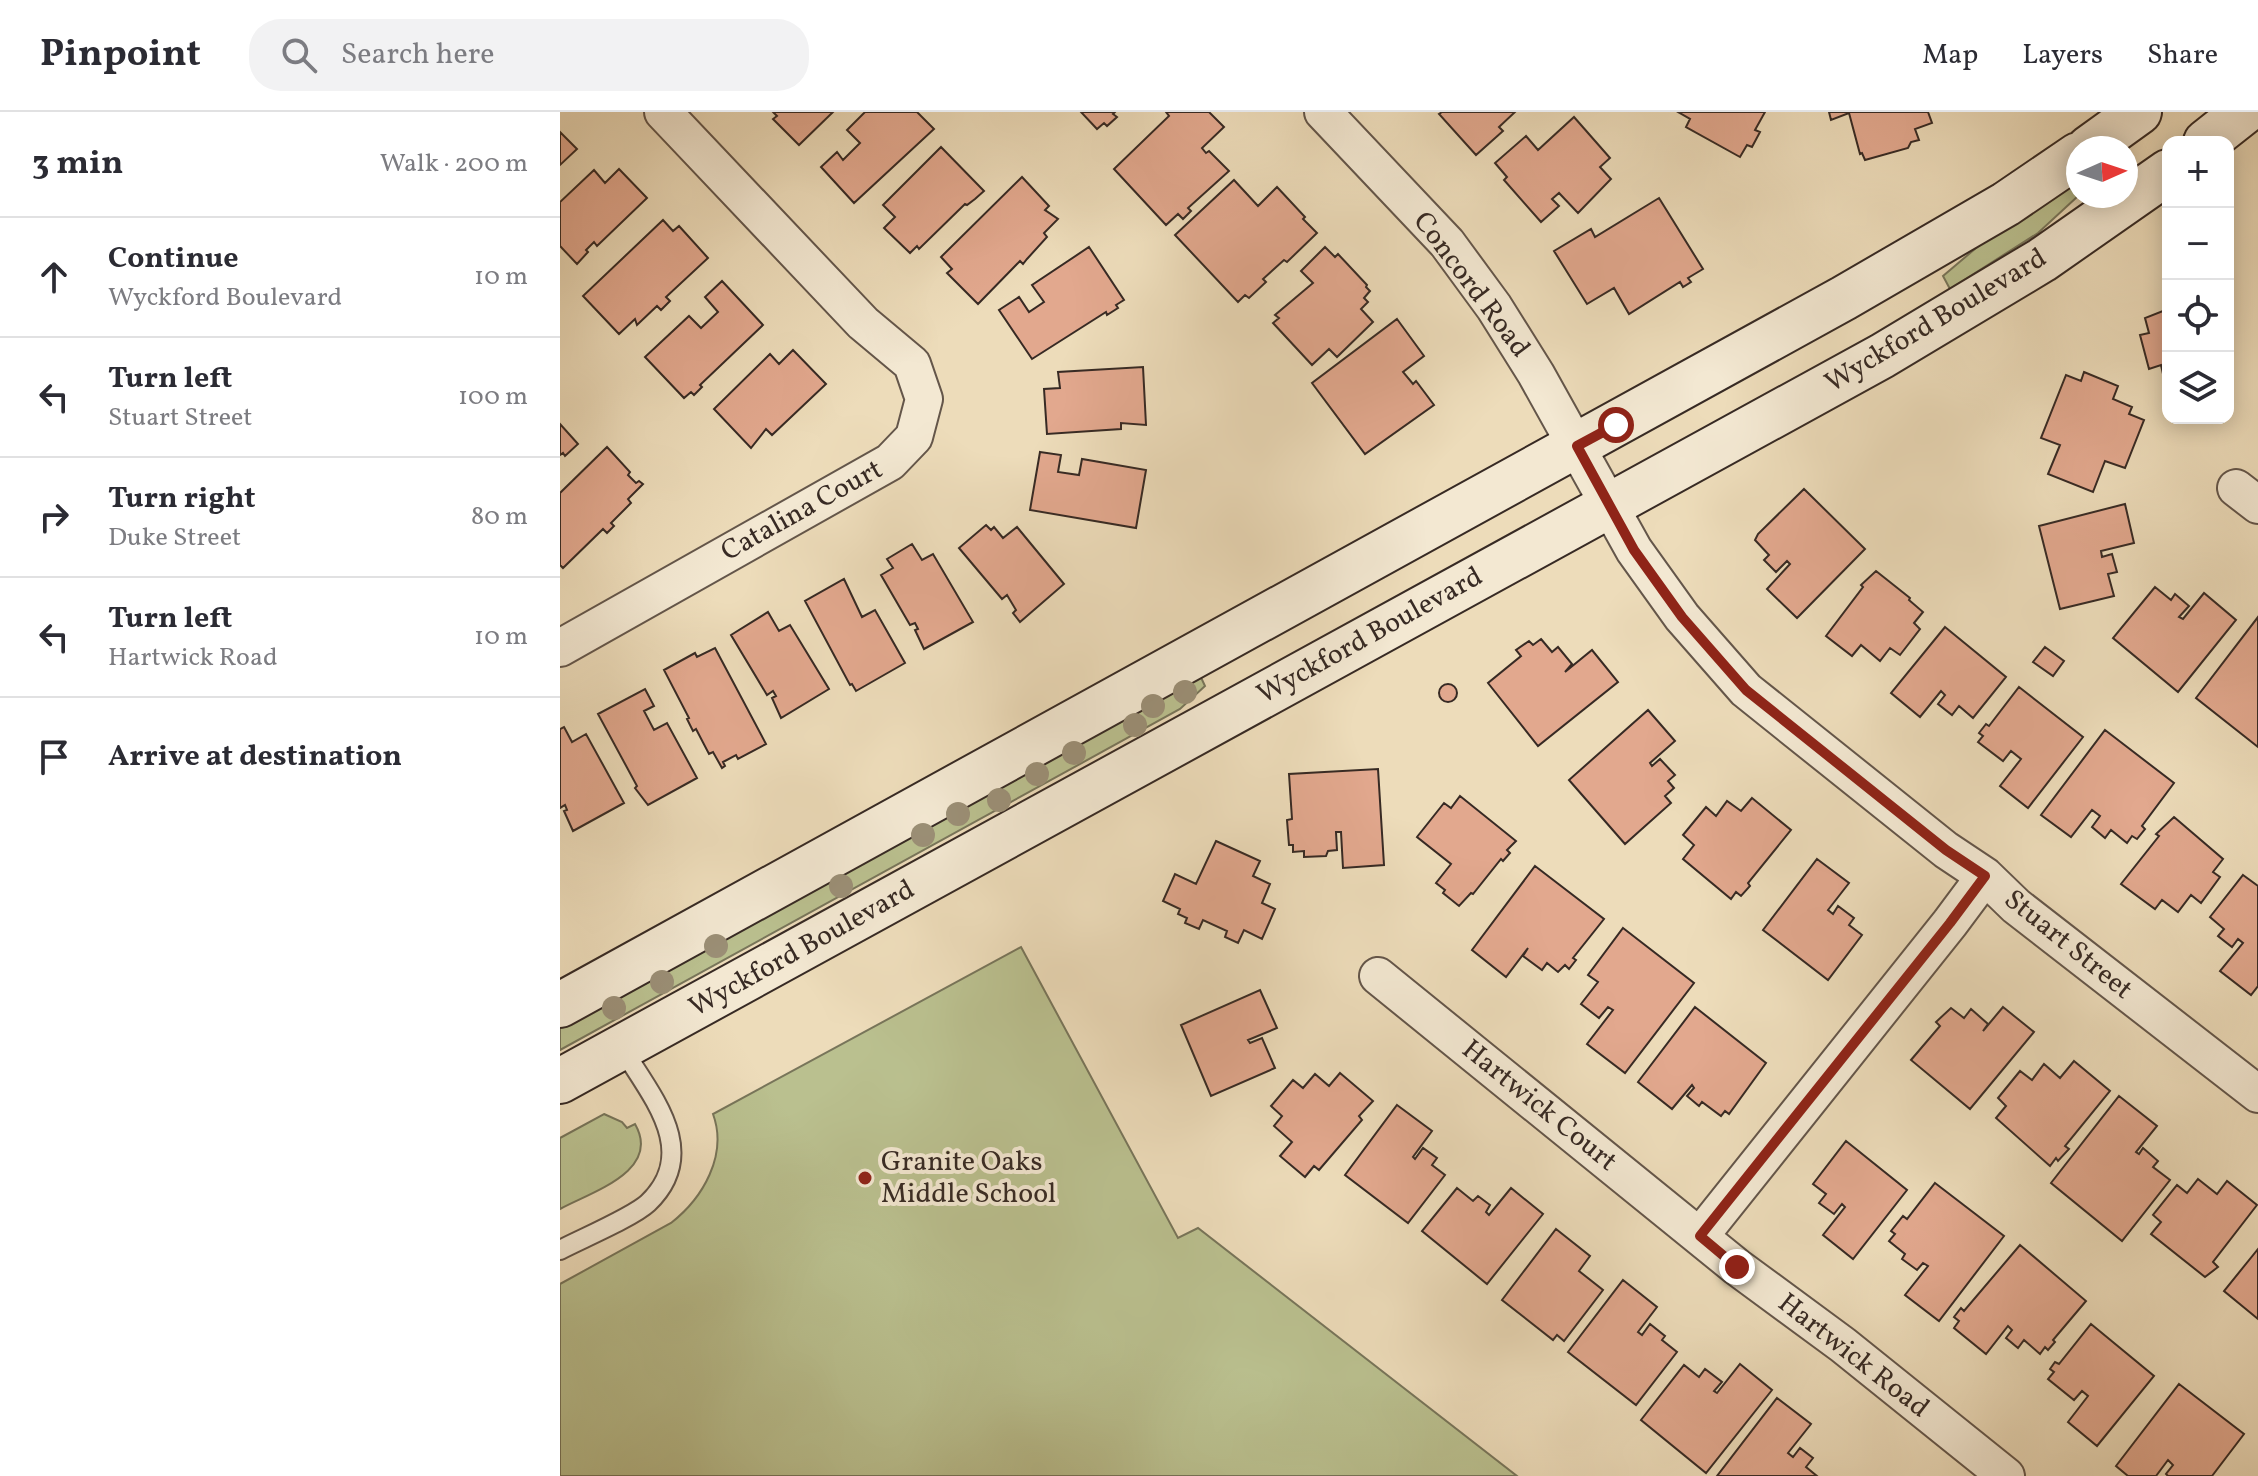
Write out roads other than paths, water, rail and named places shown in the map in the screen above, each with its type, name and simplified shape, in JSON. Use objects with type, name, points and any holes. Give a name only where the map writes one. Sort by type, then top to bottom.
[{"type":"street","name":"Catalina Court","points":[[560,648],[890,462],[914,437],[924,399],[912,364],[863,323],[663,112]]},
{"type":"street","name":"Concord Road","points":[[1323,112],[1447,243],[1503,321],[1593,476]]},
{"type":"street","points":[[2106,136],[2139,112]]},
{"type":"street","points":[[2214,136],[2244,112]]},
{"type":"street","name":"Wyckford Boulevard","points":[[560,1081],[622,1048],[1593,476],[1844,298],[2006,204],[2066,163]]},
{"type":"street","name":"Wyckford Boulevard","points":[[560,1005],[1593,476],[1882,356],[2042,260],[2162,176]]},
{"type":"street","name":"Stuart Street","points":[[1593,476],[1634,550],[1682,617],[1746,690],[2258,1094]]},
{"type":"street","points":[[1700,1236],[1985,876]]},
{"type":"street","name":"Hartwick Court","points":[[1378,976],[1700,1236]]},
{"type":"street","name":"Hartwick Road","points":[[1700,1236],[1843,1345],[2006,1476]]},
{"type":"lane","points":[[560,1250],[647,1204],[668,1177],[674,1151],[665,1122],[622,1048]]},
{"type":"place","name":"Granite Oaks Middle School","points":[[865,1178]]}]
